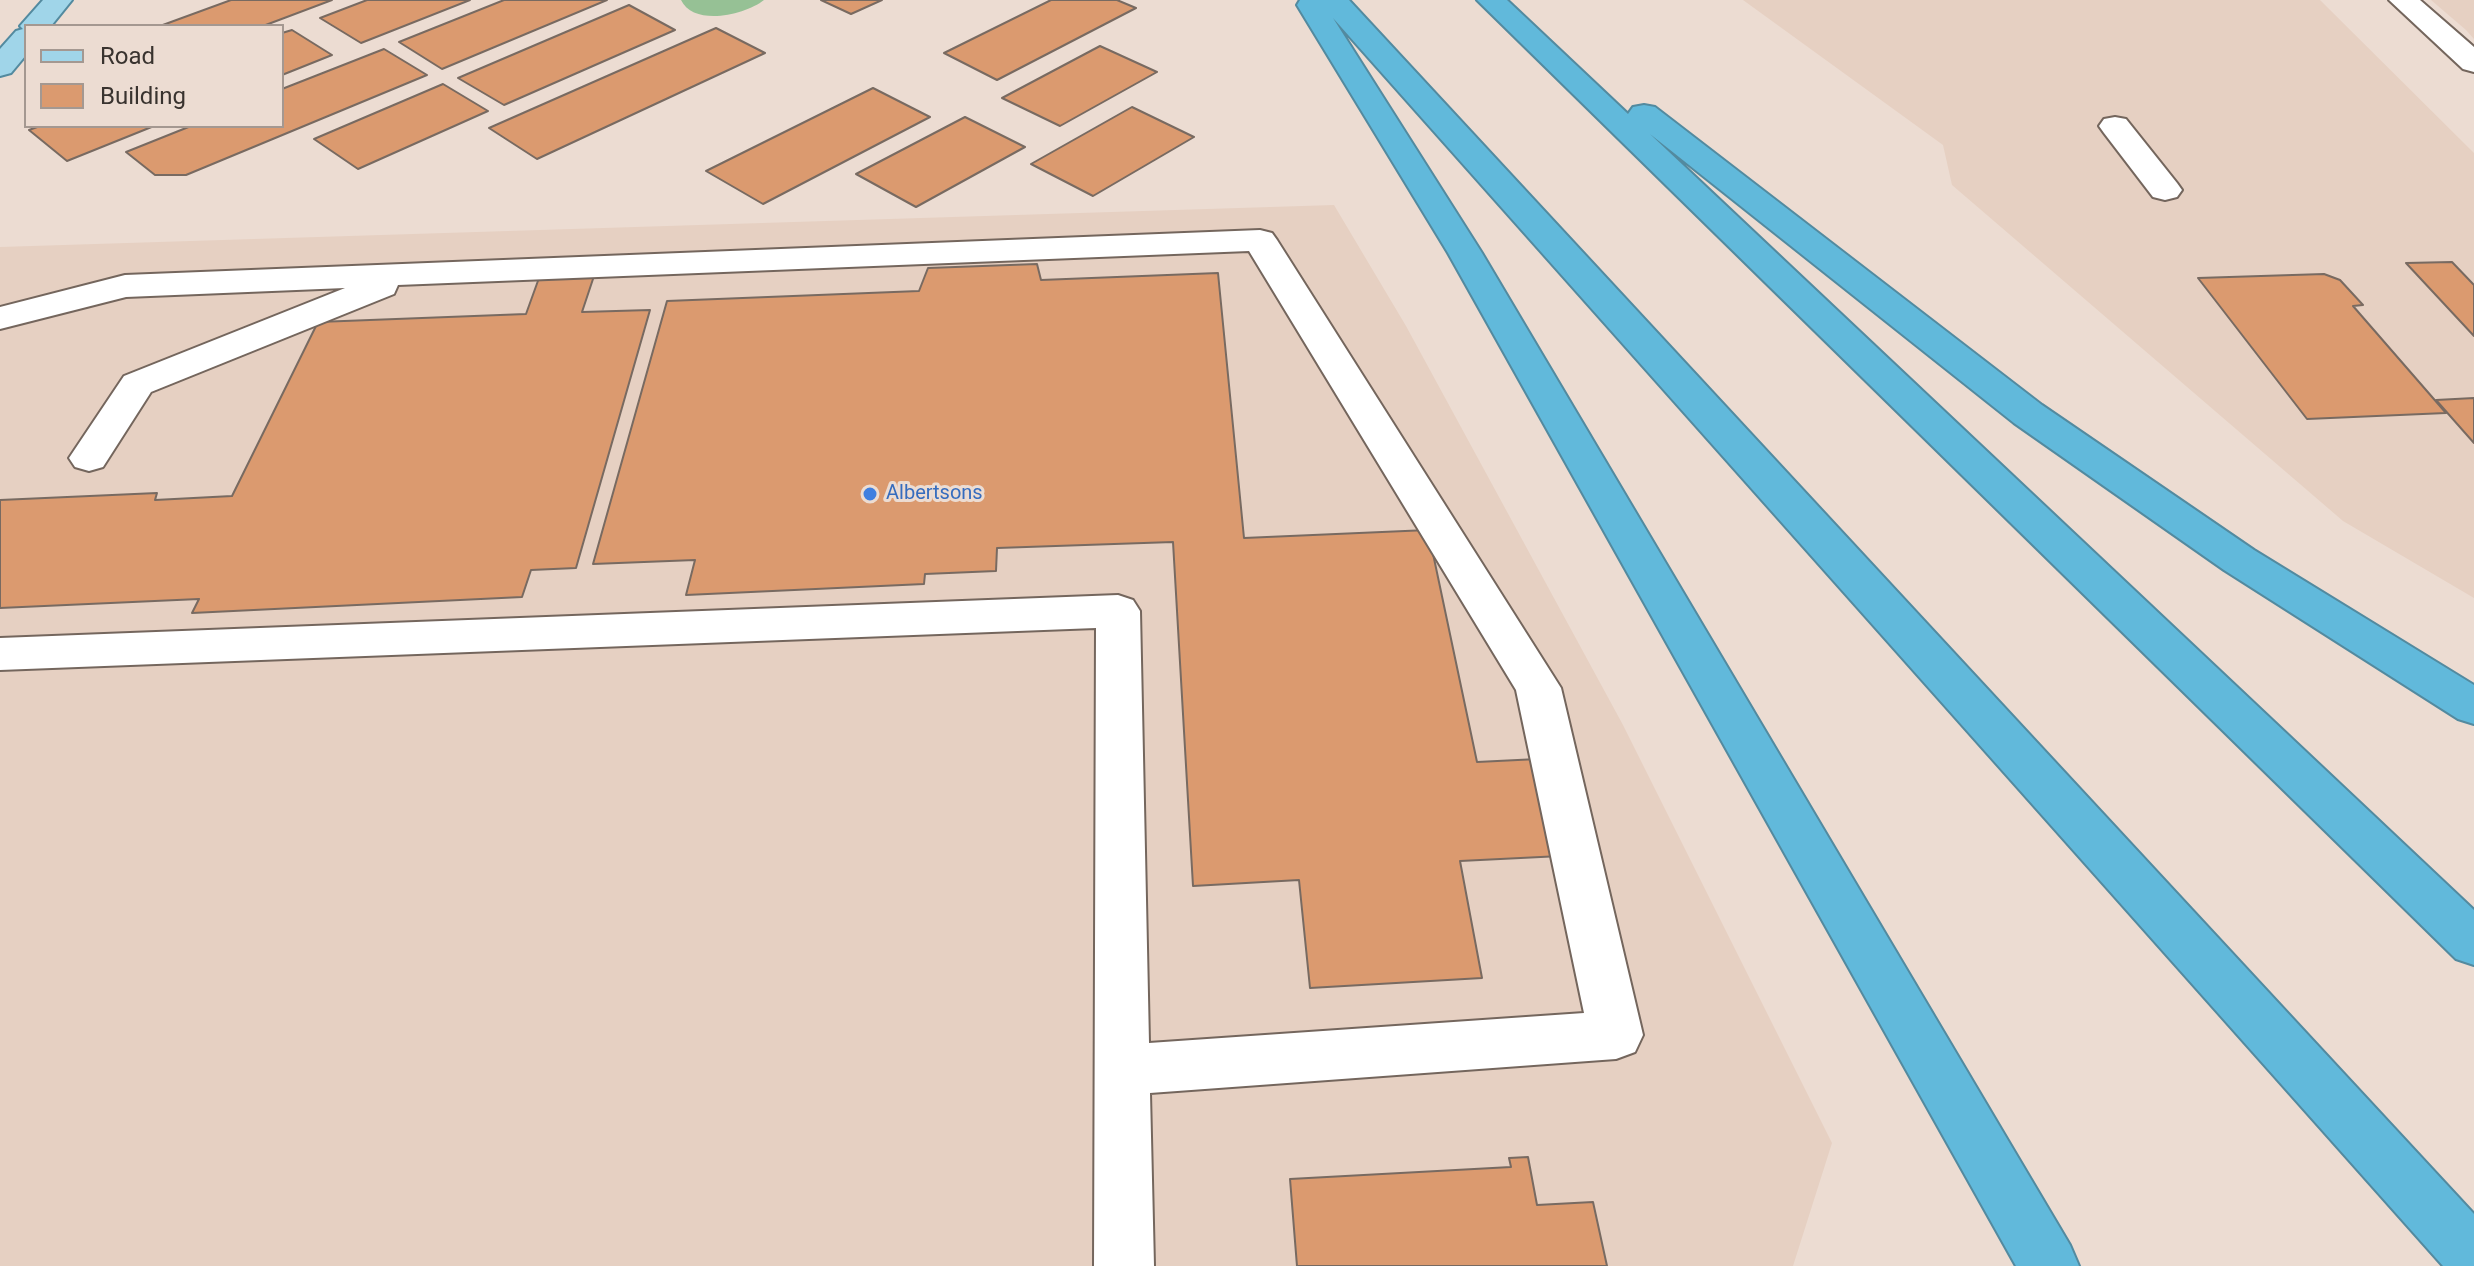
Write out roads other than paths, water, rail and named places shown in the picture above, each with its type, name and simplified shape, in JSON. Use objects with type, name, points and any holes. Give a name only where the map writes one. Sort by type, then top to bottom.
[{"type":"highway","points":[[1307,0],[1465,253],[2049,1266]]},
{"type":"highway","points":[[1333,0],[2474,1257]]},
{"type":"highway","points":[[1492,0],[1744,190],[1882,302],[2028,414],[2239,560],[2474,707]]},
{"type":"highway","points":[[1492,0],[2474,943]]},
{"type":"main road","points":[[37,24],[58,0]]},
{"type":"main road","points":[[0,67],[24,39]]},
{"type":"street","points":[[2403,0],[2474,63]]},
{"type":"street","points":[[2115,126],[2165,190]]},
{"type":"street","points":[[0,318],[125,286],[1260,240],[1538,688],[1616,1035],[1122,1070]]},
{"type":"street","points":[[89,458],[137,384],[409,274]]},
{"type":"street","points":[[0,654],[1118,611],[1124,1266]]},
{"type":"place","name":"Albertsons","points":[[870,494]]}]
